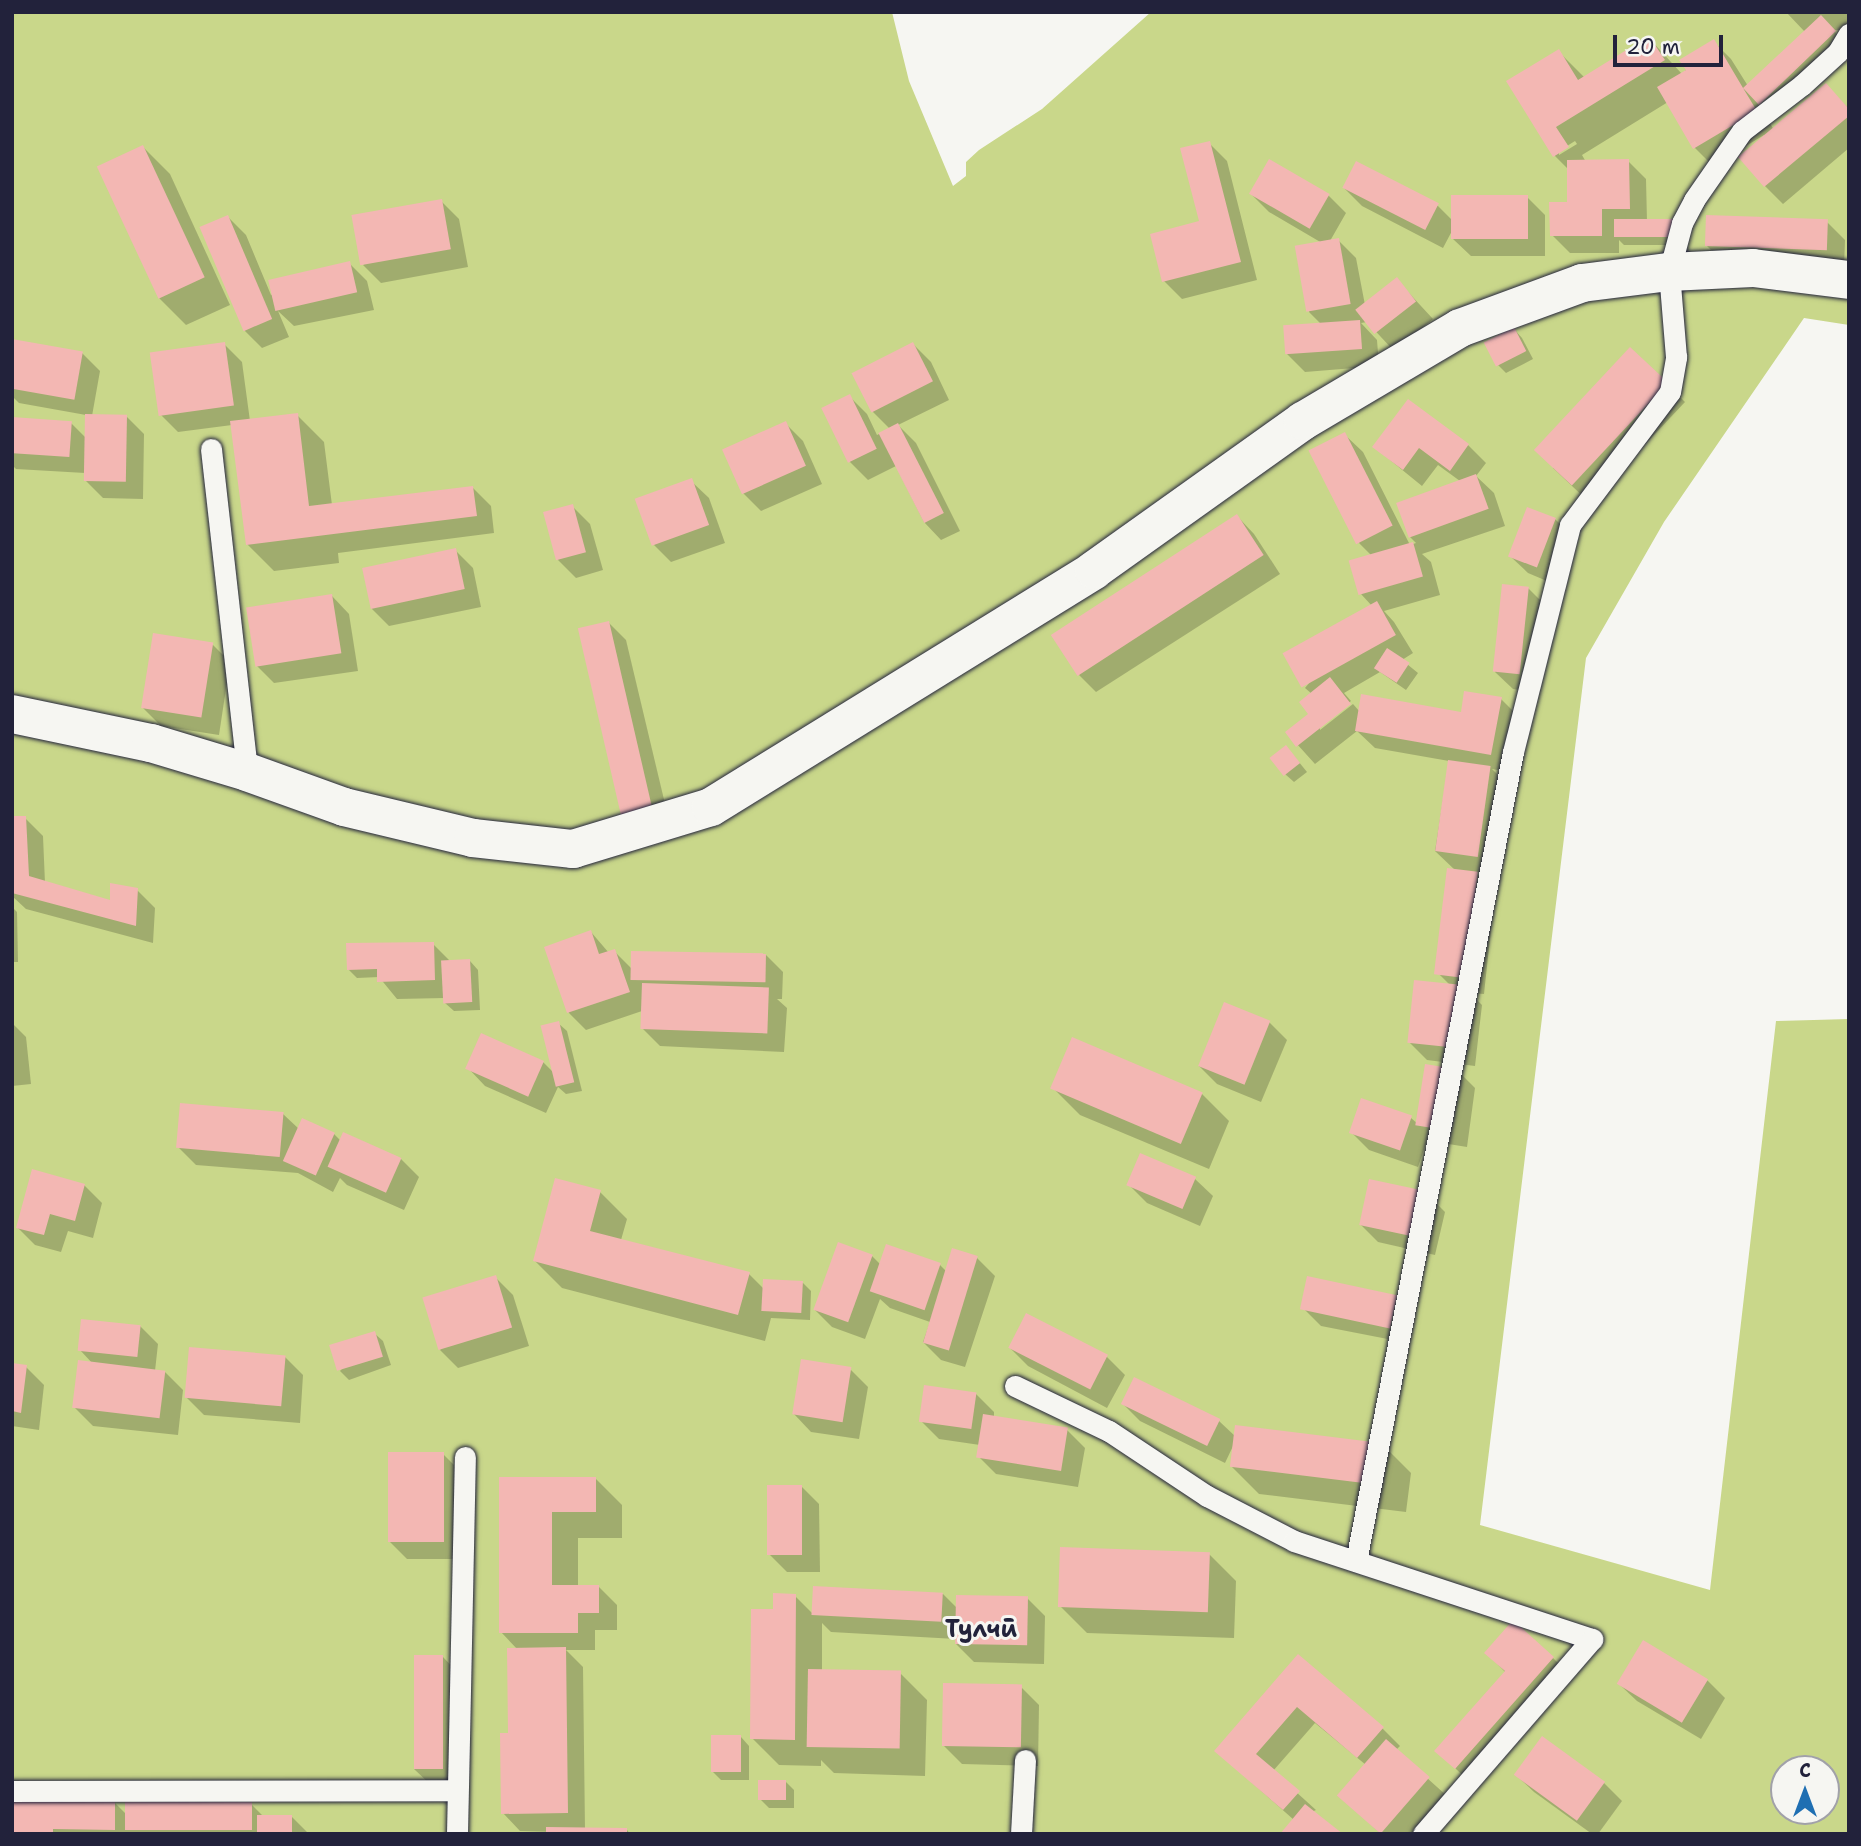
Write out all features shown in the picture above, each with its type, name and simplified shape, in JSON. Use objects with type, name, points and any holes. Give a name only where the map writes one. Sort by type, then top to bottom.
[{"type":"street","points":[[12,714],[151,743],[247,772],[344,807],[473,838],[573,849],[710,807],[882,704],[1094,569],[1303,421],[1460,328],[1582,283],[1669,272],[1753,268],[1849,280]]},
{"type":"lane","points":[[1356,1561],[1513,752],[1570,525],[1670,392],[1676,357],[1669,272],[1688,211],[1742,131],[1811,77],[1838,52],[1849,34]]},
{"type":"lane","points":[[211,449],[247,772]]},
{"type":"lane","points":[[1016,1386],[1109,1431],[1207,1496],[1294,1541],[1592,1639],[1423,1834]]},
{"type":"lane","points":[[457,1834],[465,1457]]},
{"type":"lane","points":[[1021,1834],[1025,1760]]},
{"type":"lane","points":[[12,1791],[457,1790]]},
{"type":"green space","points":[[12,12],[892,12],[909,81],[953,186],[966,176],[966,162],[979,150],[1042,109],[1151,12],[1849,12],[1849,325],[1804,318],[1664,522],[1586,658],[1480,1525],[1710,1590],[1776,1021],[1849,1019],[1849,1834],[12,1834]]},
{"type":"building","points":[[1821,15],[1836,31],[1759,105],[1743,88]]},
{"type":"building","points":[[1649,36],[1665,60],[1556,127],[1569,147],[1553,157],[1506,81],[1559,49],[1578,80]]},
{"type":"building","points":[[1714,39],[1757,111],[1693,149],[1657,87],[1686,70],[1679,60]]},
{"type":"building","points":[[1826,83],[1849,109],[1849,116],[1764,187],[1738,157]]},
{"type":"building","points":[[1210,141],[1241,262],[1162,282],[1150,234],[1199,221],[1180,148]]},
{"type":"building","points":[[143,145],[205,277],[158,299],[97,167]]},
{"type":"building","points":[[1269,159],[1330,194],[1310,229],[1249,194]]},
{"type":"building","points":[[1629,159],[1630,209],[1602,209],[1602,236],[1550,236],[1549,202],[1567,202],[1567,160]]},
{"type":"building","points":[[1356,161],[1439,203],[1425,230],[1342,188]]},
{"type":"building","points":[[1451,195],[1528,195],[1528,239],[1451,239]]},
{"type":"building","points":[[442,199],[451,249],[360,265],[351,215]]},
{"type":"building","points":[[228,215],[272,319],[244,331],[199,227]]},
{"type":"building","points":[[1706,215],[1828,219],[1827,250],[1705,246]]},
{"type":"building","points":[[1614,219],[1674,219],[1674,237],[1614,237]]},
{"type":"building","points":[[1339,238],[1351,304],[1306,312],[1295,246]]},
{"type":"building","points":[[350,261],[357,292],[275,311],[268,280]]},
{"type":"building","points":[[1397,277],[1416,301],[1374,334],[1355,310]]},
{"type":"building","points":[[1360,320],[1362,349],[1285,354],[1283,325]]},
{"type":"building","points":[[1514,327],[1526,351],[1496,366],[1484,342]]},
{"type":"building","points":[[12,339],[83,352],[74,400],[12,389]]},
{"type":"building","points":[[225,342],[234,405],[159,416],[150,353]]},
{"type":"building","points":[[913,342],[933,381],[871,413],[852,373]]},
{"type":"building","points":[[1630,347],[1668,382],[1572,486],[1534,450]]},
{"type":"building","points":[[850,394],[877,449],[848,463],[821,408]]},
{"type":"building","points":[[1408,399],[1469,444],[1450,471],[1419,448],[1403,470],[1372,447]]},
{"type":"building","points":[[298,413],[309,506],[473,486],[477,516],[246,545],[230,421]]},
{"type":"building","points":[[85,414],[127,415],[126,482],[84,481]]},
{"type":"building","points":[[12,417],[72,421],[69,457],[12,453]]},
{"type":"building","points":[[786,421],[806,466],[742,494],[722,449]]},
{"type":"building","points":[[898,423],[944,513],[924,523],[878,433]]},
{"type":"building","points":[[1345,432],[1393,526],[1356,544],[1308,451]]},
{"type":"building","points":[[1476,474],[1489,509],[1409,538],[1396,503]]},
{"type":"building","points":[[692,478],[709,525],[652,546],[635,499]]},
{"type":"building","points":[[573,504],[586,552],[556,560],[543,512]]},
{"type":"building","points":[[1527,507],[1556,518],[1537,568],[1508,556]]},
{"type":"building","points":[[1237,514],[1264,555],[1078,676],[1051,635]]},
{"type":"building","points":[[1413,542],[1423,577],[1359,595],[1349,560]]},
{"type":"building","points":[[456,548],[465,589],[371,609],[362,568]]},
{"type":"building","points":[[1502,584],[1529,587],[1520,674],[1493,672]]},
{"type":"building","points":[[332,594],[341,653],[255,667],[246,608]]},
{"type":"building","points":[[1377,601],[1396,635],[1301,687],[1283,653]]},
{"type":"building","points":[[609,621],[653,812],[622,819],[578,628]]},
{"type":"building","points":[[153,633],[213,643],[201,718],[141,708]]},
{"type":"building","points":[[1387,648],[1410,663],[1397,683],[1374,668]]},
{"type":"building","points":[[1330,677],[1351,704],[1296,747],[1285,732],[1308,714],[1299,702]]},
{"type":"building","points":[[1464,691],[1502,697],[1491,755],[1355,731],[1361,694],[1461,712]]},
{"type":"building","points":[[1286,745],[1300,763],[1284,776],[1269,758]]},
{"type":"building","points":[[1448,760],[1491,766],[1478,857],[1435,851]]},
{"type":"building","points":[[12,816],[26,816],[29,876],[110,900],[110,883],[138,888],[136,926],[12,893]]},
{"type":"building","points":[[1447,868],[1478,872],[1465,978],[1434,974]]},
{"type":"building","points":[[591,930],[599,954],[615,949],[630,992],[567,1013],[544,947]]},
{"type":"building","points":[[434,942],[435,980],[377,982],[377,969],[347,970],[346,943]]},
{"type":"building","points":[[631,951],[766,953],[765,982],[630,980]]},
{"type":"building","points":[[470,959],[472,1002],[443,1003],[441,961]]},
{"type":"building","points":[[1414,980],[1465,985],[1458,1048],[1407,1043]]},
{"type":"building","points":[[642,983],[769,987],[767,1033],[640,1029]]},
{"type":"building","points":[[1224,1002],[1270,1021],[1245,1085],[1198,1066]]},
{"type":"building","points":[[559,1021],[574,1082],[556,1087],[541,1026]]},
{"type":"building","points":[[481,1033],[544,1061],[528,1097],[465,1069]]},
{"type":"building","points":[[1072,1037],[1203,1092],[1181,1144],[1050,1089]]},
{"type":"building","points":[[1425,1064],[1458,1069],[1448,1130],[1415,1125]]},
{"type":"building","points":[[1361,1098],[1412,1116],[1400,1151],[1349,1133]]},
{"type":"building","points":[[180,1103],[284,1112],[280,1157],[176,1148]]},
{"type":"building","points":[[302,1118],[335,1133],[316,1176],[283,1161]]},
{"type":"building","points":[[343,1132],[401,1158],[386,1193],[328,1167]]},
{"type":"building","points":[[1140,1153],[1196,1177],[1182,1209],[1126,1185]]},
{"type":"building","points":[[32,1169],[85,1184],[75,1221],[50,1214],[44,1235],[16,1228]]},
{"type":"building","points":[[555,1178],[601,1190],[590,1231],[750,1272],[738,1315],[533,1261]]},
{"type":"building","points":[[1369,1179],[1428,1191],[1418,1237],[1359,1225]]},
{"type":"building","points":[[838,1242],[873,1255],[848,1322],[813,1310]]},
{"type":"building","points":[[886,1244],[941,1263],[925,1310],[870,1291]]},
{"type":"building","points":[[952,1248],[978,1256],[949,1351],[923,1343]]},
{"type":"building","points":[[496,1275],[512,1328],[438,1350],[422,1298]]},
{"type":"building","points":[[1307,1276],[1397,1295],[1390,1328],[1300,1309]]},
{"type":"building","points":[[763,1279],[803,1281],[801,1313],[761,1311]]},
{"type":"building","points":[[1026,1313],[1108,1355],[1090,1390],[1008,1348]]},
{"type":"building","points":[[81,1319],[141,1325],[137,1357],[78,1351]]},
{"type":"building","points":[[375,1331],[383,1357],[337,1371],[329,1345]]},
{"type":"building","points":[[189,1347],[286,1355],[281,1406],[185,1398]]},
{"type":"building","points":[[801,1359],[851,1367],[843,1422],[792,1414]]},
{"type":"building","points":[[78,1360],[165,1371],[159,1418],[72,1408]]},
{"type":"building","points":[[12,1363],[27,1365],[21,1413],[12,1411]]},
{"type":"building","points":[[1134,1377],[1220,1419],[1207,1446],[1121,1404]]},
{"type":"building","points":[[924,1385],[976,1392],[971,1429],[919,1422]]},
{"type":"building","points":[[983,1414],[1068,1427],[1061,1471],[976,1457]]},
{"type":"building","points":[[1235,1425],[1385,1443],[1380,1485],[1230,1467]]},
{"type":"building","points":[[388,1452],[444,1452],[444,1542],[388,1542]]},
{"type":"building","points":[[499,1477],[596,1477],[596,1512],[552,1512],[552,1585],[599,1585],[599,1613],[578,1613],[578,1633],[499,1633]]},
{"type":"building","points":[[767,1485],[802,1485],[802,1555],[767,1555]]},
{"type":"building","points":[[1060,1547],[1210,1552],[1208,1612],[1058,1607]]},
{"type":"building","points":[[813,1586],[943,1593],[941,1622],[811,1615]]},
{"type":"building","points":[[773,1593],[796,1594],[795,1740],[750,1739],[751,1609],[773,1609]]},
{"type":"building","points":[[956,1595],[1028,1596],[1027,1645],[955,1644]]},
{"type":"building","points":[[1513,1620],[1554,1657],[1455,1769],[1434,1751],[1505,1671],[1484,1653]]},
{"type":"building","points":[[1643,1640],[1708,1679],[1682,1723],[1617,1684]]},
{"type":"building","points":[[566,1647],[568,1813],[501,1814],[500,1733],[508,1733],[507,1648]]},
{"type":"building","points":[[1298,1654],[1384,1727],[1357,1758],[1297,1707],[1256,1754],[1300,1791],[1283,1810],[1214,1751]]},
{"type":"building","points":[[414,1655],[443,1655],[443,1769],[414,1769]]},
{"type":"building","points":[[808,1669],[901,1671],[900,1749],[807,1747]]},
{"type":"building","points":[[943,1683],[1022,1684],[1021,1747],[942,1746]]},
{"type":"building","points":[[711,1735],[741,1735],[741,1772],[711,1772]]},
{"type":"building","points":[[1542,1736],[1605,1782],[1577,1821],[1514,1775]]},
{"type":"building","points":[[1386,1739],[1430,1777],[1381,1834],[1337,1796]]},
{"type":"building","points":[[758,1780],[786,1780],[786,1800],[758,1800]]},
{"type":"building","points":[[12,1799],[115,1801],[115,1830],[53,1829],[53,1834],[12,1834]]},
{"type":"building","points":[[125,1802],[252,1802],[252,1830],[125,1830]]},
{"type":"building","points":[[1305,1804],[1343,1834],[1280,1834]]},
{"type":"building","points":[[257,1815],[292,1815],[292,1834],[257,1834]]},
{"type":"building","points":[[546,1827],[627,1828],[627,1834],[546,1834]]},
{"type":"district","name":"Тулчӣ","points":[[981,1630]]}]
